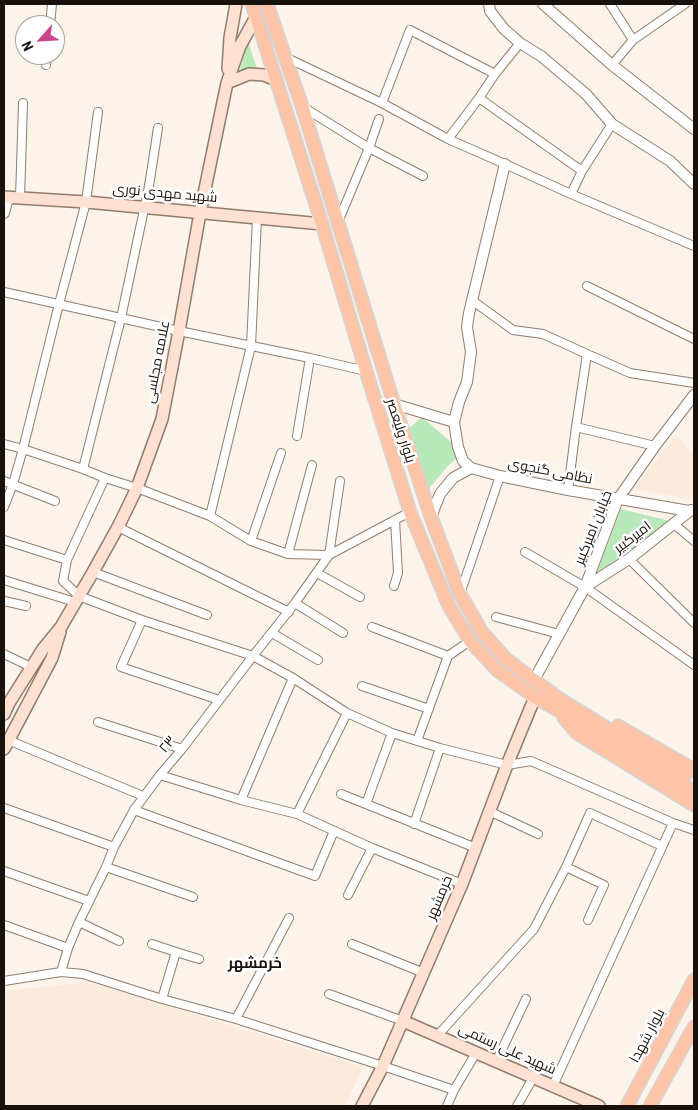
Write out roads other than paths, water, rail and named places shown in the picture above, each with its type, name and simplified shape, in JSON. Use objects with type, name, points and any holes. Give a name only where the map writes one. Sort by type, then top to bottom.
[{"type":"main road","points":[[227,83],[230,38],[236,4]]},
{"type":"main road","name":"بلوار ولیعصر","points":[[252,4],[322,224],[410,512],[448,604],[470,641],[497,670],[535,696],[558,705],[660,766]]},
{"type":"main road","points":[[230,38],[245,21],[269,10]]},
{"type":"main road","name":"بلوار ولیعصر","points":[[269,10],[302,106],[430,518],[460,594],[482,632],[506,659],[534,680],[558,705]]},
{"type":"main road","points":[[227,83],[240,46],[256,17]]},
{"type":"main road","points":[[227,83],[249,74],[264,75],[276,80]]},
{"type":"main road","name":"علامه مجلسی","points":[[4,714],[6,702],[61,628],[94,572],[137,488],[162,418],[200,213],[227,83]]},
{"type":"main road","name":"شهید مهدی نوری","points":[[6,198],[86,202],[322,224]]},
{"type":"main road","name":"علامه مجلسی","points":[[6,745],[52,658],[61,628]]},
{"type":"main road","name":"خرمشهر","points":[[363,1106],[383,1066],[462,884],[535,696]]},
{"type":"main road","points":[[558,705],[591,710],[694,770]]},
{"type":"main road","points":[[558,705],[577,733],[694,805]]},
{"type":"main road","points":[[660,766],[694,782]]},
{"type":"main road","points":[[660,766],[694,791]]},
{"type":"main road","name":"بلوار شهدا","points":[[627,1106],[694,980]]},
{"type":"main road","name":"شهید علی رستمی","points":[[403,1021],[599,1106]]},
{"type":"main road","points":[[650,1106],[694,1027]]},
{"type":"street","points":[[489,4],[490,11],[504,29],[520,43],[541,56],[586,94],[612,124],[670,161],[694,184]]},
{"type":"street","points":[[543,4],[612,66],[694,129]]},
{"type":"street","points":[[610,4],[633,40]]},
{"type":"street","points":[[612,66],[633,40],[685,4]]},
{"type":"street","points":[[382,103],[410,30],[495,74]]},
{"type":"street","points":[[448,139],[520,43]]},
{"type":"street","points":[[285,57],[382,103],[448,139],[694,246]]},
{"type":"street","points":[[479,98],[582,171]]},
{"type":"street","points":[[20,198],[23,103]]},
{"type":"street","points":[[302,106],[369,148],[422,176]]},
{"type":"street","points":[[4,507],[13,484],[23,448],[58,304],[86,202],[98,112]]},
{"type":"street","points":[[338,222],[380,119]]},
{"type":"street","points":[[571,194],[582,171],[612,124]]},
{"type":"street","points":[[83,469],[121,318],[145,208],[158,128]]},
{"type":"street","points":[[430,518],[440,494],[453,478],[471,468],[463,461],[458,447],[454,422],[467,382],[471,352],[467,327],[505,164]]},
{"type":"street","points":[[4,213],[6,198]]},
{"type":"street","points":[[210,516],[251,346],[257,218]]},
{"type":"street","points":[[587,286],[694,339]]},
{"type":"street","points":[[4,292],[366,371]]},
{"type":"street","points":[[473,300],[512,330],[543,334],[630,373],[694,383]]},
{"type":"street","points":[[568,490],[587,354]]},
{"type":"street","points":[[297,436],[310,358]]},
{"type":"street","name":"خیابان امیرکبیر","points":[[534,680],[585,587],[618,498],[694,395]]},
{"type":"street","points":[[394,404],[454,422]]},
{"type":"street","points":[[576,427],[655,446]]},
{"type":"street","points":[[4,444],[23,448],[210,516],[251,541],[288,554],[329,555],[410,512]]},
{"type":"street","points":[[251,541],[281,453]]},
{"type":"street","points":[[288,554],[312,465]]},
{"type":"street","name":"نظامی گنجوی","points":[[471,468],[568,490],[692,509]]},
{"type":"street","points":[[460,594],[500,476]]},
{"type":"street","points":[[77,599],[63,581],[67,560],[105,478]]},
{"type":"street","points":[[4,481],[55,501]]},
{"type":"street","points":[[329,555],[340,481]]},
{"type":"street","name":"امیرکبیر","points":[[585,587],[629,560],[692,509]]},
{"type":"street","points":[[394,586],[398,573],[395,520]]},
{"type":"street","points":[[674,524],[694,541]]},
{"type":"street","points":[[118,527],[289,612]]},
{"type":"street","points":[[4,540],[67,560]]},
{"type":"street","points":[[526,552],[585,587],[694,665]]},
{"type":"street","name":"۲۳","points":[[61,972],[68,948],[79,922],[114,847],[134,810],[252,656],[289,612],[329,555]]},
{"type":"street","points":[[629,560],[694,623]]},
{"type":"street","points":[[94,572],[207,615]]},
{"type":"street","points":[[317,573],[360,597]]},
{"type":"street","points":[[4,580],[77,599],[252,656],[293,678],[347,713],[392,732],[440,748],[507,765],[531,761],[673,823],[694,830]]},
{"type":"street","points":[[4,601],[26,606]]},
{"type":"street","points":[[295,603],[343,633]]},
{"type":"street","points":[[496,617],[559,634]]},
{"type":"street","points":[[142,620],[121,667],[220,700]]},
{"type":"street","points":[[372,627],[448,656]]},
{"type":"street","points":[[272,633],[318,660]]},
{"type":"street","points":[[417,741],[448,656],[470,641]]},
{"type":"street","points":[[4,654],[31,667]]},
{"type":"street","points":[[241,800],[293,678]]},
{"type":"street","points":[[362,686],[429,709]]},
{"type":"street","points":[[297,814],[347,713]]},
{"type":"street","points":[[98,722],[182,749]]},
{"type":"street","points":[[366,804],[392,732]]},
{"type":"street","points":[[6,745],[143,796]]},
{"type":"street","points":[[414,824],[440,748]]},
{"type":"street","points":[[160,775],[241,800],[297,814],[372,848],[462,884]]},
{"type":"street","points":[[341,794],[476,848]]},
{"type":"street","points":[[4,808],[114,847]]},
{"type":"street","points":[[134,810],[315,876],[334,831]]},
{"type":"street","points":[[489,811],[538,834]]},
{"type":"street","points":[[437,1036],[534,929],[566,867],[590,813],[662,846]]},
{"type":"street","points":[[553,1086],[673,823]]},
{"type":"street","points":[[348,895],[372,848]]},
{"type":"street","points":[[106,867],[193,897]]},
{"type":"street","points":[[566,867],[604,885],[588,920]]},
{"type":"street","points":[[4,872],[89,901]]},
{"type":"street","points":[[236,1019],[289,918]]},
{"type":"street","points":[[79,922],[119,941]]},
{"type":"street","points":[[4,925],[68,948]]},
{"type":"street","points":[[152,944],[199,959]]},
{"type":"street","points":[[352,944],[424,973]]},
{"type":"street","points":[[162,999],[176,952]]},
{"type":"street","points":[[4,981],[61,972],[83,974],[162,999],[236,1019],[454,1090]]},
{"type":"street","points":[[329,994],[403,1021]]},
{"type":"street","points":[[496,1062],[526,999]]},
{"type":"street","points":[[447,1106],[454,1090],[476,1053]]},
{"type":"street","points":[[517,1106],[533,1078]]},
{"type":"district","name":"خرمشهر","points":[[255,964]]}]
